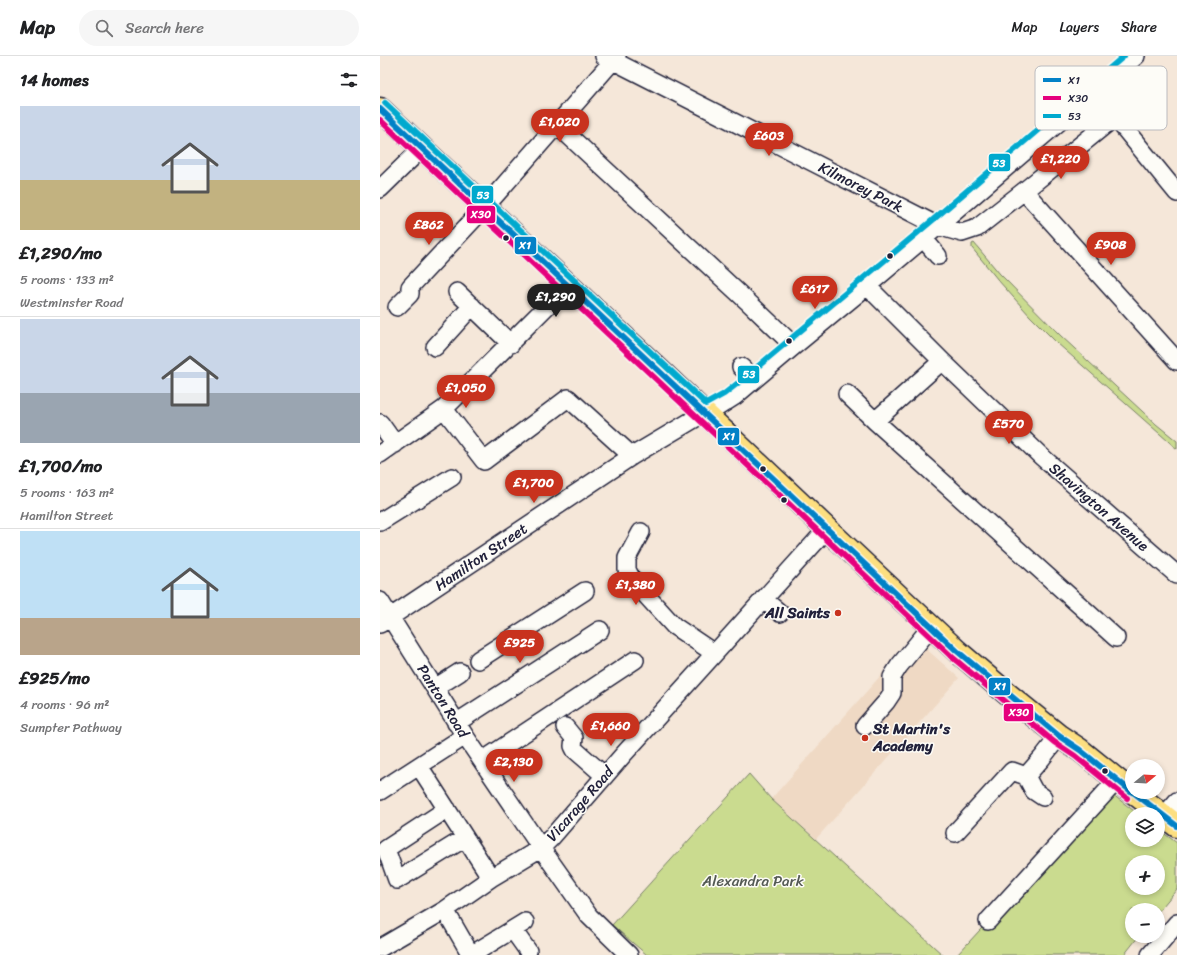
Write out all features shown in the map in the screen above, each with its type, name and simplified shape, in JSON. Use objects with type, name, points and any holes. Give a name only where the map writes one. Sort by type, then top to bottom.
[{"type":"highway","points":[[380,109],[932,627],[1011,697],[1125,786]]},
{"type":"highway","points":[[1146,799],[1173,815]]},
{"type":"street","points":[[397,307],[410,294],[410,287],[485,207],[556,125],[611,58]]},
{"type":"street","name":"Kilmorey Park","points":[[611,58],[938,226],[962,233],[976,228],[1099,130]]},
{"type":"street","name":"Hamilton Street","points":[[1124,66],[1132,59]]},
{"type":"street","points":[[556,125],[568,134],[794,346]]},
{"type":"street","name":"Hamilton Street","points":[[385,621],[632,456],[735,396],[924,238],[1050,130]]},
{"type":"street","name":"Kilmorey Park","points":[[1126,130],[1177,193]]},
{"type":"street","points":[[380,189],[422,148]]},
{"type":"street","points":[[1024,191],[1177,360]]},
{"type":"street","points":[[924,238],[938,256]]},
{"type":"street","points":[[380,454],[444,409],[569,285]]},
{"type":"street","name":"Shavington Avenue","points":[[867,286],[910,321],[942,361],[1042,457],[1177,575]]},
{"type":"street","points":[[457,292],[511,344]]},
{"type":"street","points":[[435,347],[472,306]]},
{"type":"street","points":[[875,420],[942,361]]},
{"type":"street","points":[[741,367],[755,379]]},
{"type":"street","points":[[847,394],[1116,638]]},
{"type":"street","points":[[444,409],[484,461],[568,398],[632,456]]},
{"type":"street","points":[[380,423],[395,444]]},
{"type":"street","points":[[380,522],[452,477]]},
{"type":"street","name":"Vicarage Road","points":[[380,948],[445,910],[491,878],[541,848],[826,529]]},
{"type":"street","points":[[641,532],[627,558],[627,570],[633,582],[674,626],[714,653]]},
{"type":"street","points":[[478,660],[585,591]]},
{"type":"street","points":[[764,599],[780,614]]},
{"type":"street","name":"Panton Road","points":[[380,601],[385,621],[435,688],[461,730],[541,848],[589,916],[629,955]]},
{"type":"street","points":[[865,726],[892,693],[892,677],[899,666],[932,627]]},
{"type":"street","points":[[380,791],[418,766],[461,730],[600,630]]},
{"type":"street","points":[[482,761],[635,660]]},
{"type":"street","points":[[435,688],[460,672]]},
{"type":"street","points":[[565,727],[574,738],[574,750],[605,776]]},
{"type":"street","points":[[1026,776],[1059,736]]},
{"type":"street","points":[[418,766],[491,878]]},
{"type":"street","points":[[956,833],[1012,771],[1026,776],[1034,791],[1043,797]]},
{"type":"street","points":[[988,921],[1125,790]]},
{"type":"street","points":[[446,809],[386,849],[397,880],[465,838]]},
{"type":"street","points":[[445,910],[471,955],[519,926],[528,951]]},
{"type":"street","points":[[1150,955],[1177,923]]},
{"type":"shaded area","name":"St Martin's Academy","points":[[914,638],[959,678],[816,839],[771,799]]},
{"type":"green space","points":[[974,243],[1000,274],[1061,336],[1156,424],[1177,441],[1177,449],[1057,343],[1030,316],[972,248],[972,244]]},
{"type":"green space","name":"Alexandra Park","points":[[749,774],[771,799],[943,955],[647,955],[612,925]]},
{"type":"green space","points":[[1108,791],[1129,807],[1125,807],[1125,847],[1165,847],[1165,834],[1177,843],[1177,889],[1165,904],[1125,903],[1125,943],[1133,943],[1124,955],[957,955]]},
{"type":"transit line","name":"53","points":[[1112,66],[1124,56]]},
{"type":"transit line","name":"53","points":[[385,103],[706,404],[724,394],[738,383],[1038,130]]},
{"type":"transit line","name":"X1","points":[[380,109],[957,651],[1059,736],[1080,750],[1125,786]]},
{"type":"transit line","name":"X30","points":[[380,120],[952,657],[1054,742],[1075,756],[1125,796]]},
{"type":"transit line","name":"X1","points":[[1142,799],[1177,826]]},
{"type":"place","name":"All Saints","points":[[838,613]]},
{"type":"place","name":"St Martin's Academy","points":[[865,738]]}]
